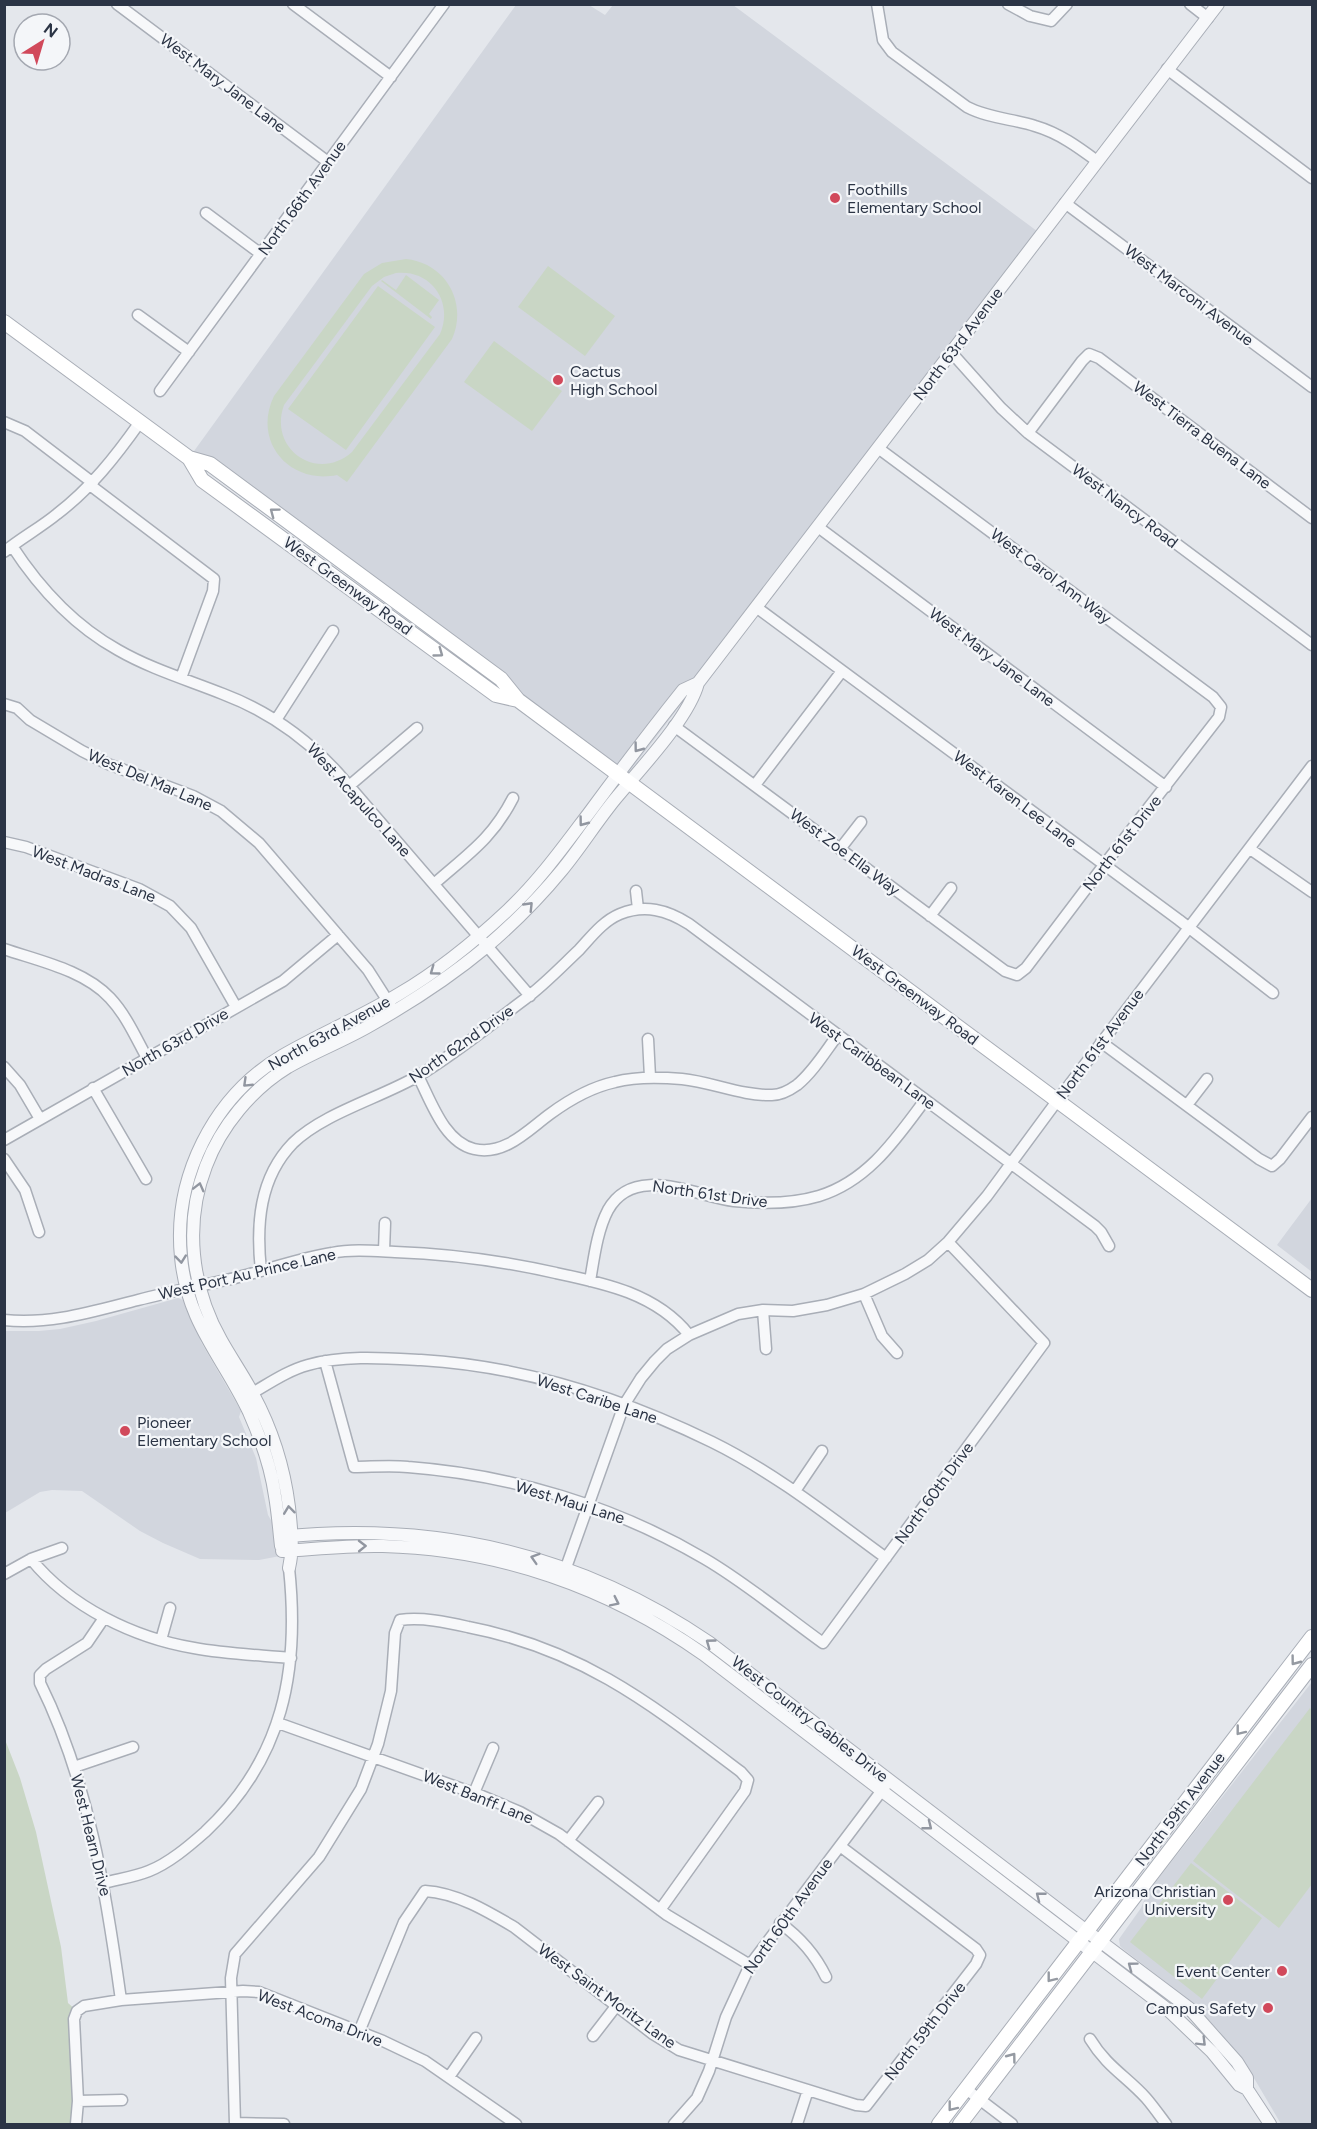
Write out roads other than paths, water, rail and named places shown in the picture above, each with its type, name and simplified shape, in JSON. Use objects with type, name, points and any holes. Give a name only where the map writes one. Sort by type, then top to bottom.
[{"type":"main road","name":"West Greenway Road","points":[[4,322],[189,458],[210,464],[501,680],[518,700],[1312,1290]]},
{"type":"main road","name":"West Greenway Road","points":[[189,458],[202,480],[496,695],[518,700]]},
{"type":"main road","points":[[341,581],[355,572]]},
{"type":"main road","name":"North 59th Avenue","points":[[939,2124],[1312,1637]]},
{"type":"main road","name":"North 59th Avenue","points":[[960,2124],[1312,1665]]},
{"type":"street","name":"West Mary Jane Lane","points":[[117,4],[328,162]]},
{"type":"street","points":[[293,4],[391,77]]},
{"type":"street","name":"North 66th Avenue","points":[[160,391],[444,4]]},
{"type":"street","points":[[877,4],[883,40],[892,52],[967,107],[989,116],[1036,126],[1054,133],[1097,161]]},
{"type":"street","points":[[1008,4],[1030,16],[1052,21],[1067,4]]},
{"type":"street","points":[[1190,4],[1208,18]]},
{"type":"street","name":"North 63rd Avenue","points":[[391,1006],[511,907],[674,726],[694,698],[698,683],[1218,4]]},
{"type":"street","points":[[1167,69],[1312,177]]},
{"type":"street","name":"West Marconi Avenue","points":[[1065,203],[1312,387]]},
{"type":"street","points":[[206,213],[261,254]]},
{"type":"street","points":[[138,315],[189,352]]},
{"type":"street","name":"West Nancy Road","points":[[951,352],[1001,408],[1028,433],[1312,645]]},
{"type":"street","name":"West Tierra Buena Lane","points":[[1028,433],[1082,360],[1089,354],[1099,358],[1312,518]]},
{"type":"street","points":[[4,422],[25,431],[214,579],[213,591],[181,678]]},
{"type":"street","points":[[8,549],[57,514],[92,484],[140,422]]},
{"type":"street","name":"West Carol Ann Way","points":[[878,448],[1213,697],[1221,707]]},
{"type":"street","name":"West Mary Jane Lane","points":[[818,527],[1166,787]]},
{"type":"street","name":"West Acapulco Lane","points":[[8,549],[52,600],[89,633],[136,660],[234,698],[276,720],[314,748],[530,996]]},
{"type":"street","name":"West Karen Lee Lane","points":[[756,607],[1273,993]]},
{"type":"street","points":[[276,720],[333,632]]},
{"type":"street","points":[[755,785],[842,671]]},
{"type":"street","name":"North 63rd Avenue","points":[[104,1883],[148,1871],[169,1860],[194,1841],[228,1808],[252,1775],[278,1723],[290,1672],[293,1617],[290,1568],[286,1537],[270,1473],[247,1396],[190,1302],[192,1287],[180,1236],[183,1199],[195,1159],[218,1117],[247,1083],[269,1065],[282,1056],[391,1006],[416,999],[487,947],[558,875],[683,690],[698,683]]},
{"type":"street","name":"West Del Mar Lane","points":[[5,704],[17,708],[30,720],[82,751],[117,768],[193,796],[239,824],[259,843],[368,970],[391,1006]]},
{"type":"street","name":"North 61st Drive","points":[[1017,975],[1026,968],[1166,787],[1219,717],[1221,707]]},
{"type":"street","name":"West Zoe Ella Way","points":[[674,726],[1005,971],[1017,975]]},
{"type":"street","points":[[349,786],[417,728]]},
{"type":"street","name":"North 61st Avenue","points":[[564,1573],[624,1405],[655,1361],[667,1349],[688,1335],[732,1317],[763,1310],[792,1311],[827,1305],[864,1294],[928,1260],[948,1242],[970,1218],[1101,1042],[1312,768]]},
{"type":"street","points":[[434,884],[486,838],[501,819],[513,798]]},
{"type":"street","points":[[840,849],[861,822]]},
{"type":"street","name":"West Madras Lane","points":[[4,842],[26,847],[139,889],[170,906],[191,928],[236,1007]]},
{"type":"street","points":[[1250,849],[1312,892]]},
{"type":"street","points":[[930,916],[951,888]]},
{"type":"street","points":[[636,891],[638,909]]},
{"type":"street","name":"West Caribbean Lane","points":[[638,909],[655,908],[683,920],[1095,1226],[1109,1246]]},
{"type":"street","name":"North 62nd Drive","points":[[261,1271],[258,1239],[263,1195],[274,1168],[294,1143],[321,1124],[418,1076],[530,996],[599,928],[618,915],[638,909]]},
{"type":"street","name":"North 63rd Drive","points":[[4,1140],[283,981],[338,935]]},
{"type":"street","points":[[4,949],[66,970],[96,986],[109,996],[119,1009],[147,1058]]},
{"type":"street","points":[[418,1076],[450,1134],[465,1146],[491,1150],[512,1142],[551,1113],[600,1086],[650,1077],[684,1079],[773,1095],[796,1085],[837,1036]]},
{"type":"street","points":[[648,1039],[650,1077]]},
{"type":"street","points":[[1101,1042],[1259,1159],[1272,1166],[1312,1117]]},
{"type":"street","points":[[4,1067],[20,1085],[40,1119]]},
{"type":"street","points":[[1187,1105],[1207,1078]]},
{"type":"street","points":[[93,1088],[146,1179]]},
{"type":"street","name":"North 61st Drive","points":[[590,1281],[599,1235],[608,1211],[626,1193],[639,1186],[655,1184],[733,1201],[778,1203],[800,1201],[821,1195],[858,1177],[876,1161],[925,1100]]},
{"type":"street","points":[[4,1159],[25,1190],[39,1232]]},
{"type":"street","points":[[384,1251],[385,1223]]},
{"type":"street","name":"North 60th Drive","points":[[823,1643],[1044,1343],[948,1242]]},
{"type":"street","name":"West Port Au Prince Lane","points":[[4,1320],[56,1320],[332,1252],[384,1251],[433,1253],[482,1259],[590,1281],[639,1296],[669,1315],[688,1335]]},
{"type":"street","points":[[864,1294],[882,1336],[897,1353]]},
{"type":"street","points":[[763,1310],[766,1349]]},
{"type":"street","name":"West Caribe Lane","points":[[247,1396],[291,1370],[325,1361],[397,1358],[446,1362],[548,1381],[624,1405],[713,1442],[795,1491],[886,1558]]},
{"type":"street","name":"West Maui Lane","points":[[325,1361],[354,1467],[407,1467],[460,1474],[518,1484],[589,1504],[648,1528],[705,1559],[823,1643]]},
{"type":"street","points":[[795,1491],[822,1450]]},
{"type":"street","name":"West Country Gables Drive","points":[[286,1537],[360,1533],[414,1535],[491,1546],[640,1600],[690,1629],[885,1786],[1096,1946],[1212,2052],[1239,2085],[1247,2089],[1270,2124]]},
{"type":"street","name":"West Country Gables Drive","points":[[288,1551],[362,1546],[434,1550],[491,1558],[564,1573]]},
{"type":"street","points":[[4,1574],[31,1559],[62,1548]]},
{"type":"street","points":[[31,1559],[42,1573],[60,1588],[104,1618],[140,1634],[209,1650],[291,1658]]},
{"type":"street","points":[[160,1640],[170,1608]]},
{"type":"street","name":"West Hearn Drive","points":[[104,1618],[87,1643],[40,1675],[40,1683],[74,1767],[91,1827],[104,1883],[122,2000]]},
{"type":"street","points":[[284,2124],[235,2124],[231,1967],[235,1953],[320,1857],[361,1790],[374,1758],[391,1691],[395,1633],[400,1620],[412,1619],[481,1629],[528,1642],[577,1662],[641,1698],[741,1772],[748,1780],[745,1791],[660,1910]]},
{"type":"street","name":"West Banff Lane","points":[[278,1723],[474,1793],[520,1812],[568,1841],[660,1910],[750,1965]]},
{"type":"street","points":[[74,1767],[133,1747]]},
{"type":"street","points":[[474,1793],[493,1748]]},
{"type":"street","name":"North 60th Avenue","points":[[674,2124],[697,2098],[726,2017],[750,1965],[885,1786]]},
{"type":"street","points":[[568,1841],[598,1802]]},
{"type":"street","name":"North 59th Drive","points":[[840,1846],[976,1948],[980,1955],[976,1964],[866,2106]]},
{"type":"street","name":"West Saint Moritz Lane","points":[[359,2032],[404,1922],[425,1891],[437,1892],[470,1903],[514,1927],[679,2050],[856,2105],[866,2106]]},
{"type":"street","points":[[780,1923],[813,1953],[826,1977]]},
{"type":"street","name":"West Acoma Drive","points":[[78,2100],[74,2019],[77,2011],[84,2006],[122,2000],[259,1992],[425,2061],[516,2124]]},
{"type":"street","points":[[593,2036],[617,2005]]},
{"type":"street","points":[[449,2077],[476,2038]]},
{"type":"street","points":[[1090,2040],[1115,2071],[1147,2098],[1166,2124]]},
{"type":"street","points":[[797,2124],[808,2090]]},
{"type":"street","points":[[966,2090],[1012,2124]]},
{"type":"street","points":[[76,2124],[78,2100],[122,2100]]},
{"type":"place","name":"Foothills Elementary School","points":[[835,198]]},
{"type":"place","name":"Cactus High School","points":[[558,380]]},
{"type":"place","name":"Pioneer Elementary School","points":[[125,1431]]},
{"type":"place","name":"Arizona Christian University","points":[[1228,1900]]},
{"type":"place","name":"Event Center","points":[[1282,1971]]},
{"type":"place","name":"Campus Safety","points":[[1268,2008]]}]
